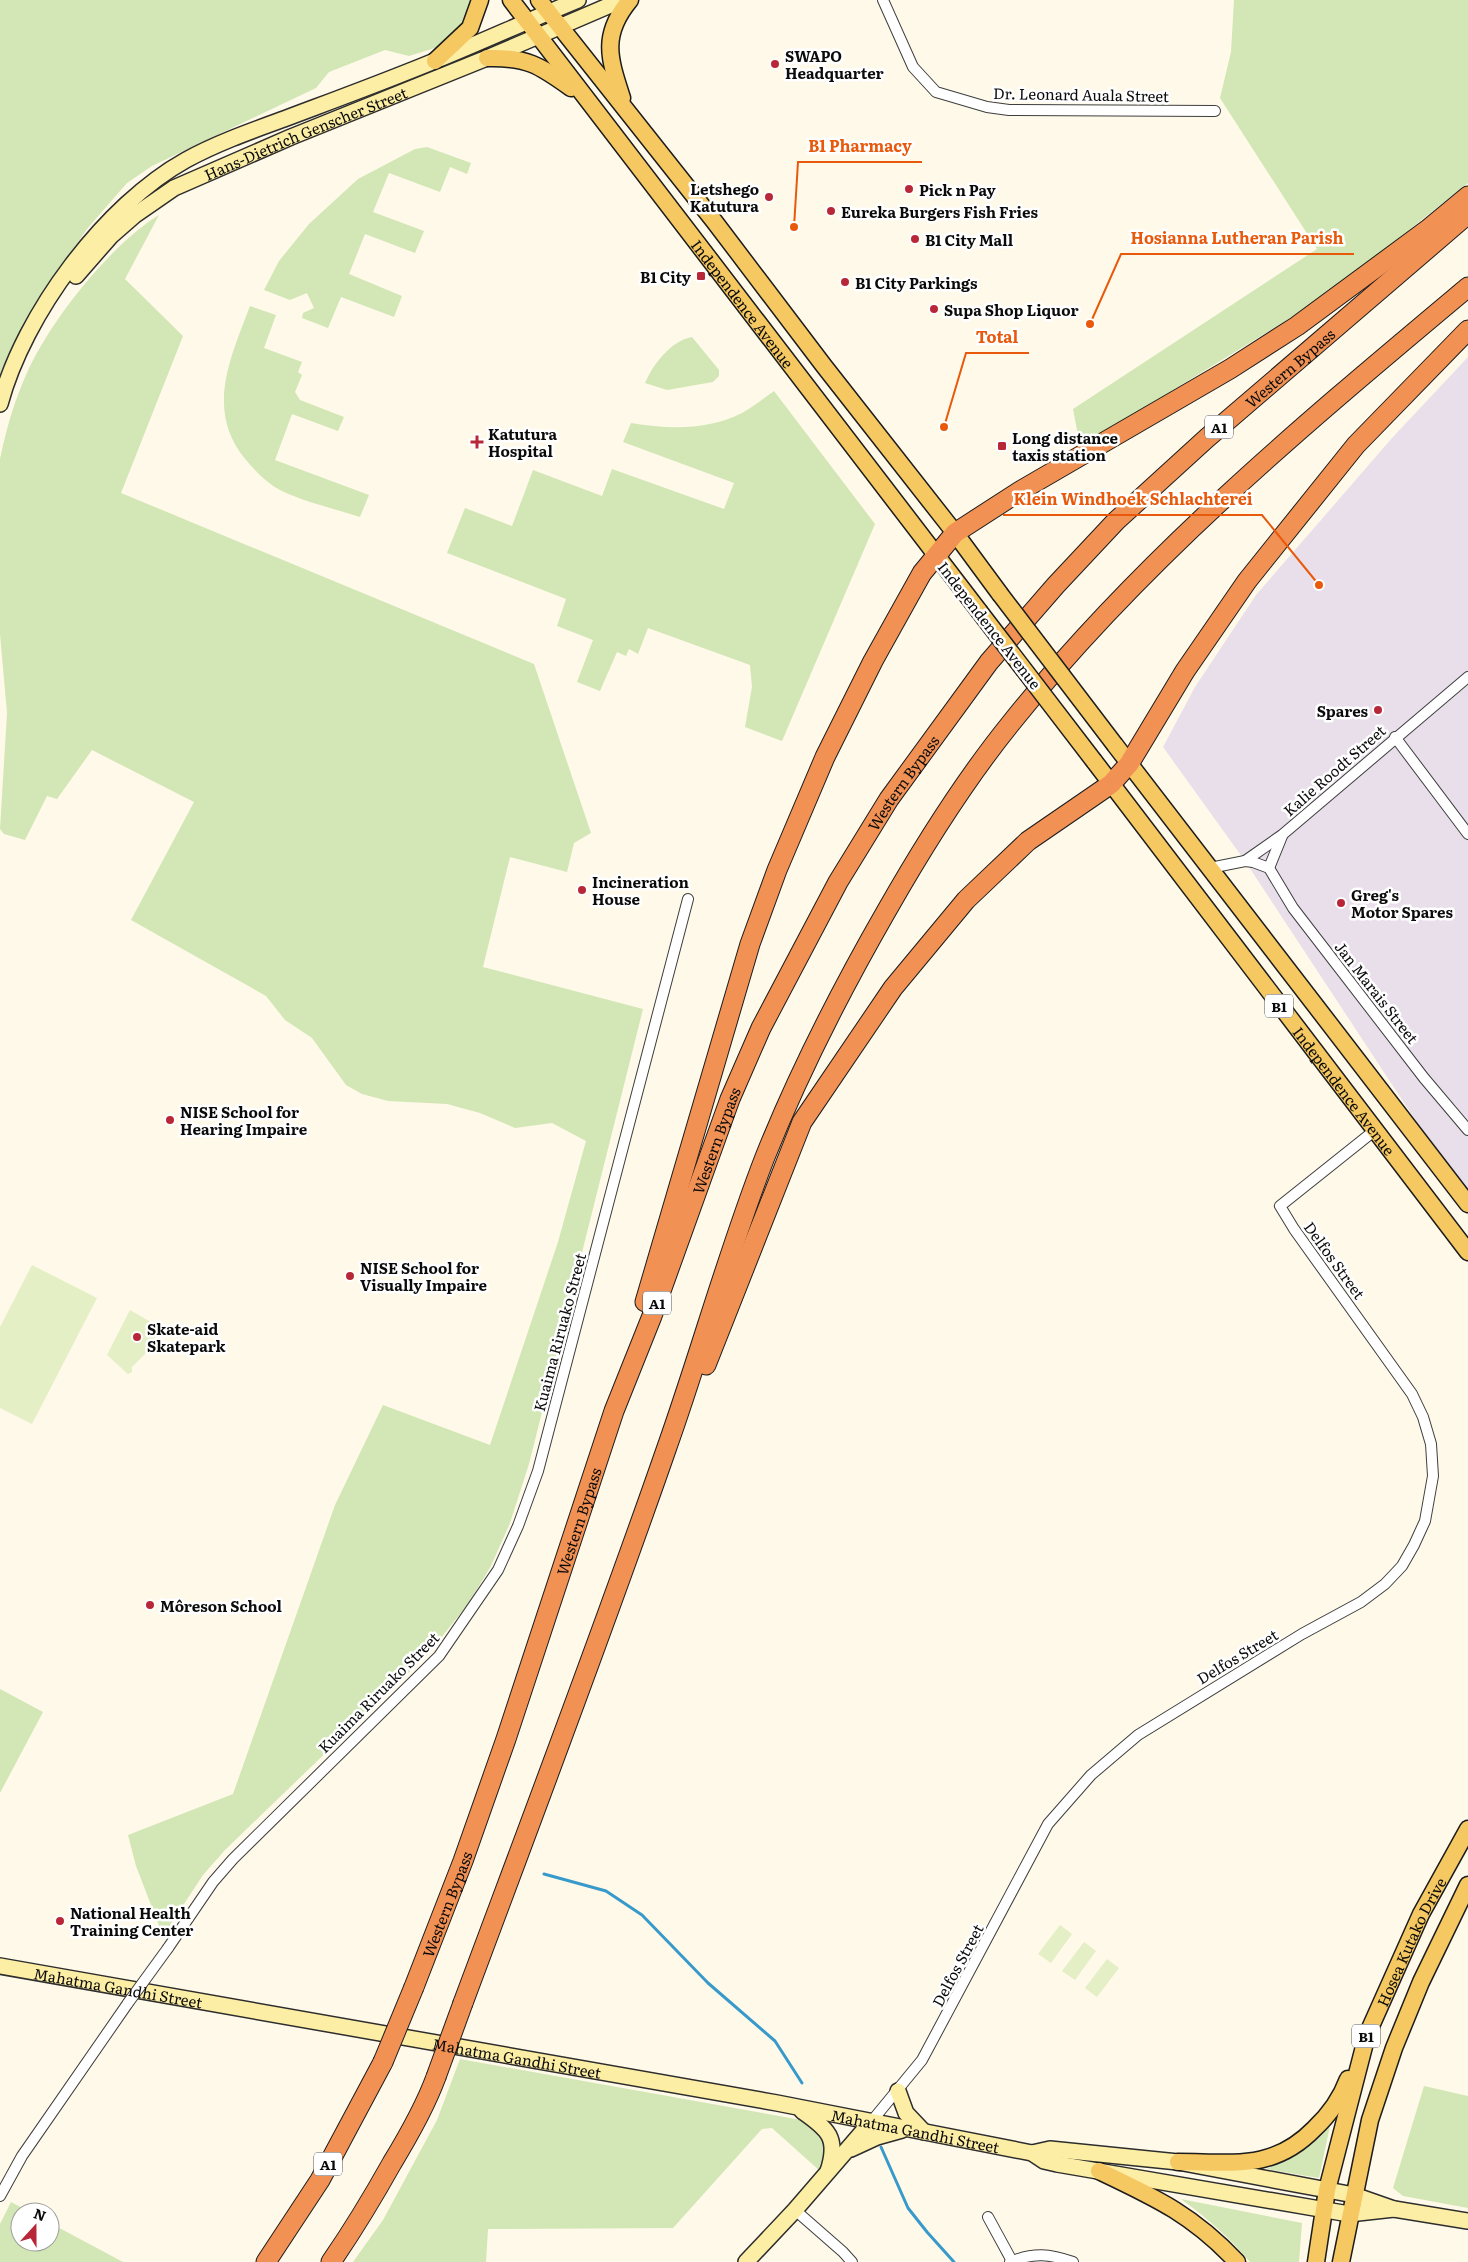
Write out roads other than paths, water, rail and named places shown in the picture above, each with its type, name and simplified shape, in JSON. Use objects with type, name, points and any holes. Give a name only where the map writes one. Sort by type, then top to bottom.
[{"type":"highway","points":[[614,1411],[724,1029],[750,944],[777,870],[825,757],[873,661],[922,573],[955,533],[1020,490],[1205,384],[1297,326],[1423,233],[1468,196]]},
{"type":"highway","name":"Western Bypass","points":[[266,2262],[320,2180],[383,2062],[463,1861],[614,1411],[652,1316],[730,1099],[761,1028],[838,882],[889,799],[989,662],[1056,585],[1116,521],[1285,369],[1468,214]]},
{"type":"highway","points":[[331,2262],[364,2212],[427,2102],[605,1622],[669,1442],[742,1218],[766,1154],[840,992],[921,850],[1009,725],[1086,635],[1122,597],[1211,510],[1306,424],[1468,286]]},
{"type":"highway","points":[[669,1442],[688,1412],[802,1122],[898,981],[966,900],[1028,841],[1111,784],[1129,764],[1184,672],[1247,582],[1356,445],[1468,330]]},
{"type":"main road","points":[[435,61],[470,28],[480,0]]},
{"type":"main road","name":"Independence Avenue","points":[[511,0],[1467,1251]]},
{"type":"main road","points":[[625,107],[609,49],[618,14],[630,0]]},
{"type":"main road","name":"Independence Avenue","points":[[544,6],[625,107],[955,533],[1129,764],[1468,1204]]},
{"type":"main road","points":[[487,58],[513,58],[532,63],[585,98]]},
{"type":"main road","name":"Hosea Kutako Drive","points":[[1316,2262],[1327,2190],[1367,2035],[1421,1914],[1468,1829]]},
{"type":"main road","name":"Hosea Kutako Drive","points":[[1341,2262],[1370,2120],[1394,2048],[1421,1982],[1468,1885]]},
{"type":"main road","points":[[1178,2162],[1255,2161],[1277,2156],[1296,2146],[1325,2119],[1344,2089],[1367,2035]]},
{"type":"main road","points":[[1099,2171],[1165,2202],[1188,2216],[1207,2231],[1237,2262]]},
{"type":"street","name":"Hans-Dietrich Genscher Street","points":[[0,404],[14,366],[54,290],[93,239],[115,214],[170,170],[187,160],[246,133],[435,61],[527,21],[544,6],[578,0]]},
{"type":"street","name":"Hans-Dietrich Genscher Street","points":[[32,329],[111,236],[135,215],[174,188],[291,137],[487,58],[622,0]]},
{"type":"street","name":"Dr. Leonard Auala Street","points":[[883,0],[914,67],[936,92],[987,107],[1009,110],[1215,111]]},
{"type":"street","name":"Kalie Roodt Street","points":[[1210,868],[1245,861],[1282,835],[1468,676]]},
{"type":"street","points":[[1395,737],[1468,834]]},
{"type":"street","points":[[1245,861],[1269,868],[1282,835]]},
{"type":"street","name":"Jan Marais Street","points":[[1269,868],[1293,908],[1424,1078],[1468,1130]]},
{"type":"street","name":"Kuaima Riruako Street","points":[[0,2196],[22,2156],[213,1882],[233,1859],[440,1656],[498,1570],[518,1526],[538,1471],[688,899]]},
{"type":"street","name":"Delfos Street","points":[[871,2122],[915,2071],[930,2047],[1048,1824],[1091,1775],[1138,1735],[1302,1634],[1361,1602],[1385,1584],[1402,1566],[1414,1545],[1424,1521],[1433,1476],[1431,1444],[1423,1417],[1412,1394],[1294,1229],[1280,1206],[1374,1131]]},
{"type":"street","name":"Mahatma Gandhi Street","points":[[0,1966],[796,2107],[1032,2154],[1044,2161],[1057,2164],[1350,2214],[1394,2209]]},
{"type":"street","points":[[898,2091],[906,2113],[924,2132]]},
{"type":"street","points":[[796,2107],[820,2124],[830,2136],[833,2152],[827,2172]]},
{"type":"street","points":[[746,2262],[795,2210],[871,2122]]},
{"type":"street","points":[[846,2151],[878,2137],[908,2129]]},
{"type":"street","name":"Mahatma Gandhi Street","points":[[1032,2154],[1050,2149],[1178,2162],[1354,2195],[1394,2209]]},
{"type":"street","points":[[1394,2209],[1468,2221]]},
{"type":"street","points":[[795,2210],[844,2252],[852,2262]]},
{"type":"street","points":[[988,2217],[1011,2262],[1032,2254],[1042,2254],[1073,2262]]},
{"type":"waterway","points":[[544,1874],[606,1891],[642,1915],[708,1983],[775,2041],[802,2083]]},
{"type":"waterway","points":[[881,2147],[908,2208],[954,2262]]},
{"type":"place","name":"SWAPO Headquarter","points":[[775,64]]},
{"type":"place","name":"Pick n Pay","points":[[909,189]]},
{"type":"place","name":"Letshego Katutura","points":[[769,197]]},
{"type":"place","name":"Eureka Burgers Fish Fries","points":[[831,211]]},
{"type":"place","name":"B1 Pharmacy","points":[[794,227]]},
{"type":"place","name":"B1 City Mall","points":[[915,239]]},
{"type":"place","name":"B1 City","points":[[701,276]]},
{"type":"place","name":"B1 City Parkings","points":[[845,282]]},
{"type":"place","name":"Supa Shop Liquor","points":[[934,309]]},
{"type":"place","name":"Hosianna Lutheran Parish","points":[[1090,324]]},
{"type":"place","name":"Total","points":[[944,427]]},
{"type":"place","name":"Katutura Hospital","points":[[477,442]]},
{"type":"place","name":"Long distance taxis station","points":[[1002,446]]},
{"type":"place","name":"Klein Windhoek Schlachterei","points":[[1319,585]]},
{"type":"place","name":"Spares","points":[[1378,710]]},
{"type":"place","name":"Incineration House","points":[[582,890]]},
{"type":"place","name":"Greg's Motor Spares","points":[[1341,903]]},
{"type":"place","name":"NISE School for Hearing Impaire","points":[[170,1120]]},
{"type":"place","name":"NISE School for Visually Impaire","points":[[350,1276]]},
{"type":"place","name":"Skate-aid Skatepark","points":[[137,1337]]},
{"type":"place","name":"Môreson School","points":[[150,1605]]},
{"type":"place","name":"National Health Training Center","points":[[60,1921]]}]
